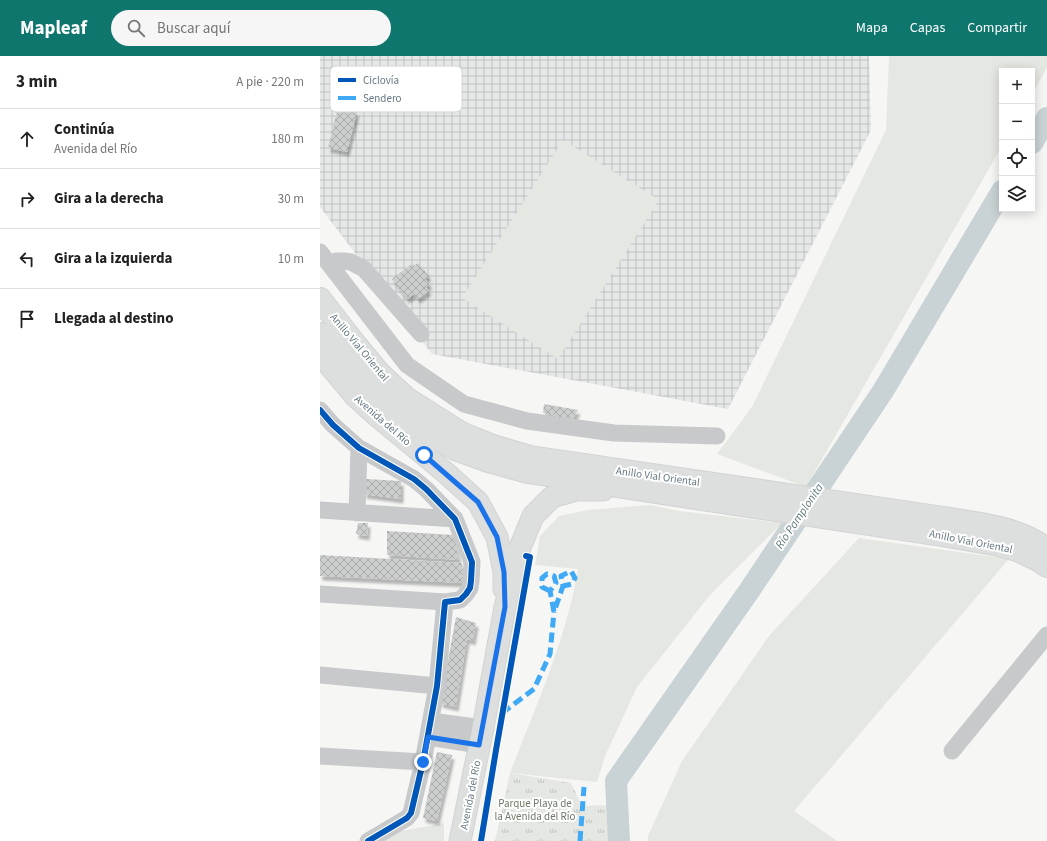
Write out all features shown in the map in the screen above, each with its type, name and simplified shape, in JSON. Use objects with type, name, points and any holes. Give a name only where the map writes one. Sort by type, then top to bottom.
[{"type":"highway","name":"Anillo Vial Oriental","points":[[320,299],[379,373],[406,398],[461,433],[493,446],[648,485]]},
{"type":"highway","name":"Anillo Vial Oriental","points":[[320,334],[367,387],[401,417],[455,449],[488,461],[528,472],[648,485],[943,526],[999,528],[1023,535],[1046,551]]},
{"type":"main road","name":"Avenida del Río","points":[[320,354],[356,397],[478,502],[497,537],[504,572],[505,607]]},
{"type":"main road","name":"Avenida del Río","points":[[460,841],[505,607],[521,545],[533,516],[552,497],[577,490],[648,485]]},
{"type":"street","points":[[320,252],[407,365],[464,404],[527,421],[614,433],[717,436]]},
{"type":"street","points":[[330,265],[336,261],[344,261],[352,262],[364,269],[421,334]]},
{"type":"street","points":[[320,410],[326,425],[359,448],[414,479],[426,489],[455,519],[472,562],[470,588],[460,600],[445,602],[320,594]]},
{"type":"street","points":[[357,513],[359,448]]},
{"type":"street","points":[[320,510],[455,519]]},
{"type":"street","points":[[368,841],[407,818],[411,813],[423,762],[437,686],[445,602]]},
{"type":"street","points":[[952,751],[1047,635]]},
{"type":"street","points":[[320,675],[437,686]]},
{"type":"street","points":[[429,729],[481,737]]},
{"type":"street","points":[[320,756],[423,762]]},
{"type":"shaded area","points":[[320,56],[869,56],[871,130],[728,409],[432,354],[320,207]]},
{"type":"green space","points":[[889,56],[1047,56],[1047,68],[1035,89],[1035,68],[999,68],[999,151],[806,487],[717,454],[752,407],[886,130]]},
{"type":"green space","points":[[563,140],[659,200],[558,359],[462,298]]},
{"type":"green space","points":[[651,505],[679,511],[782,523],[710,595],[637,687],[605,756],[597,782],[510,773],[540,698],[558,647],[573,595],[578,569],[535,565],[540,536],[559,516],[588,510]]},
{"type":"green space","points":[[859,538],[1009,559],[794,811],[837,841],[648,841],[648,836],[682,761],[769,636]]},
{"type":"green space","name":"Parque Playa de la Avenida del Río","points":[[510,773],[571,783],[582,806],[608,805],[609,841],[495,841]]},
{"type":"green space","points":[[444,823],[444,841],[384,841],[402,831]]},
{"type":"building","points":[[337,112],[357,112],[347,152],[328,148]]},
{"type":"building","points":[[413,263],[414,266],[418,263],[429,276],[425,279],[430,284],[426,287],[429,291],[418,299],[414,294],[407,299],[392,279]]},
{"type":"building","points":[[544,404],[578,410],[572,420],[543,413]]},
{"type":"building","points":[[366,479],[401,481],[401,499],[364,494]]},
{"type":"building","points":[[358,523],[368,523],[367,536],[356,534]]},
{"type":"building","points":[[387,531],[454,535],[459,560],[387,555]]},
{"type":"building","points":[[320,555],[462,563],[464,583],[320,576]]},
{"type":"building","points":[[456,617],[476,623],[473,641],[467,639],[456,707],[440,703]]},
{"type":"building","points":[[437,752],[452,755],[437,821],[423,818]]},
{"type":"waterway","name":"Río Pamplonita","points":[[1034,140],[1047,118]]},
{"type":"waterway","name":"Río Pamplonita","points":[[619,841],[616,781],[749,591],[883,391],[999,196]]},
{"type":"marked path","points":[[550,591],[542,587],[542,578],[547,574],[554,576],[556,583],[550,591],[554,612],[563,586],[561,576],[571,571],[575,578],[572,584],[563,586]]},
{"type":"marked path","points":[[502,713],[534,689],[550,654],[554,612]]},
{"type":"marked path","points":[[580,841],[584,787]]},
{"type":"cycle path","points":[[320,410],[333,425],[359,448],[414,479],[426,489],[455,519],[472,562],[470,588],[466,594],[460,600],[445,602],[437,686],[423,762],[411,813],[407,818],[368,841]]},
{"type":"cycle path","points":[[481,841],[530,557],[526,556]]},
{"type":"route","points":[[423,762],[428,737],[479,745],[505,607],[504,572],[497,537],[478,502],[424,455]]}]
